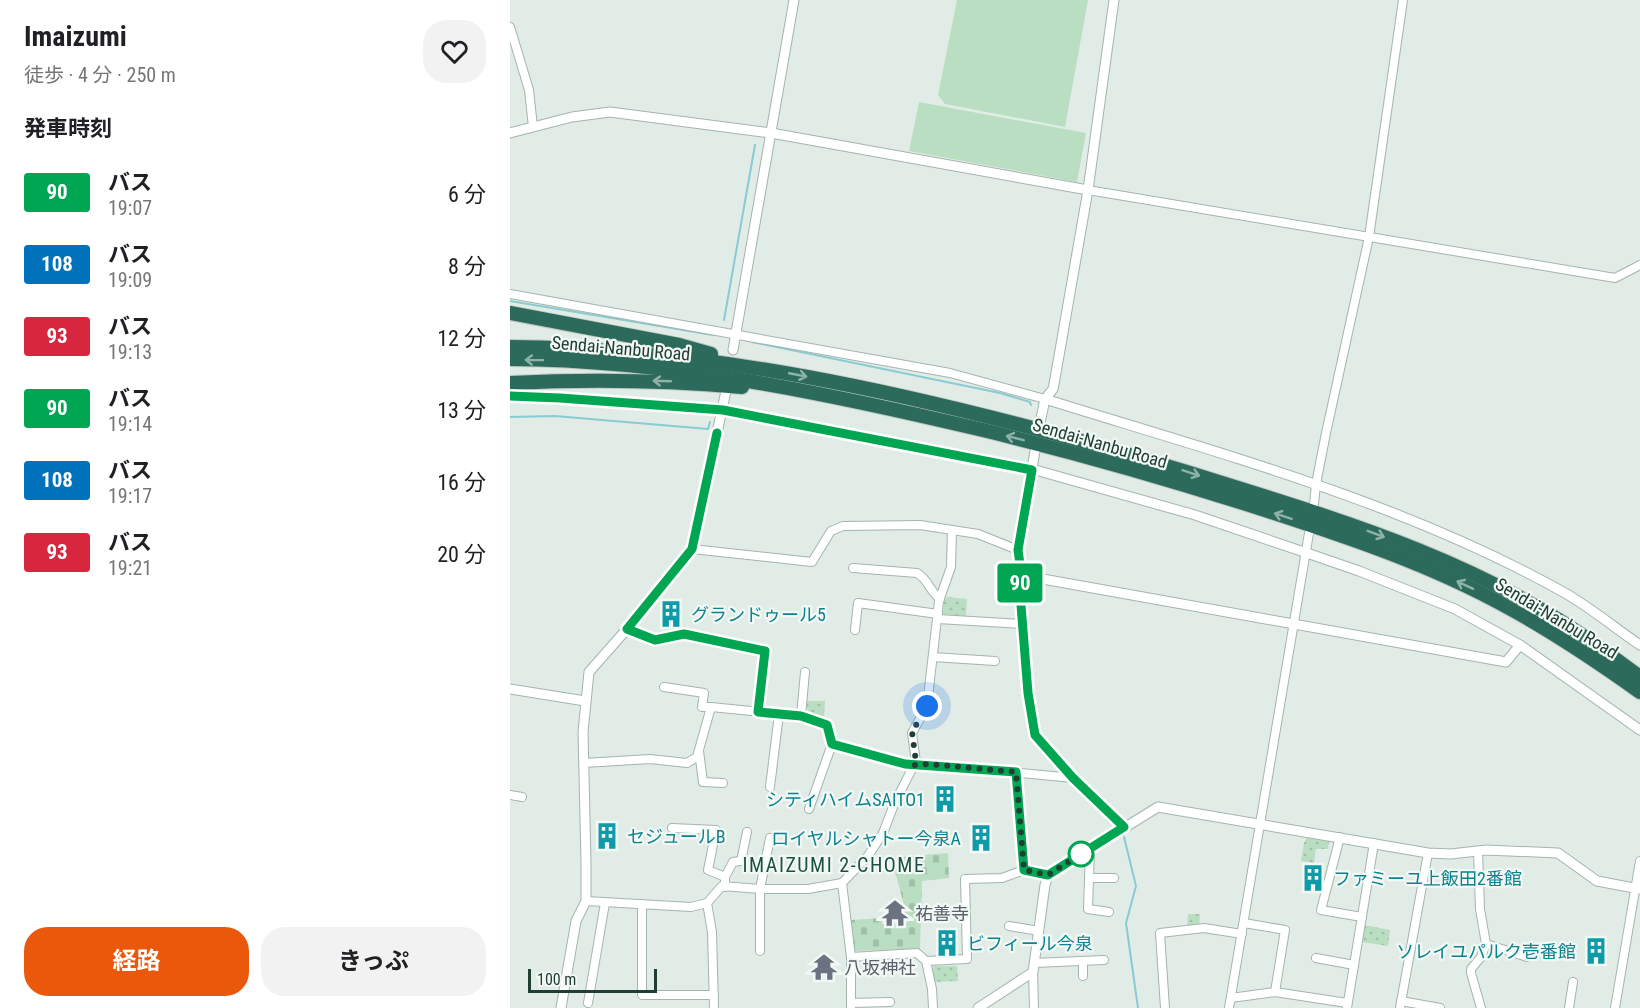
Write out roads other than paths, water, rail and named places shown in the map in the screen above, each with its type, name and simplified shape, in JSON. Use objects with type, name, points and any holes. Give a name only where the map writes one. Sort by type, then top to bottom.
[{"type":"highway","points":[[510,313],[679,345],[757,368]]},
{"type":"highway","name":"Sendai-Nanbu Road","points":[[510,347],[597,349],[757,368],[862,388],[1054,434],[1171,466],[1362,528],[1418,550],[1512,594],[1552,616],[1640,677]]},
{"type":"highway","name":"Sendai-Nanbu Road","points":[[510,359],[597,362],[673,369],[753,381],[866,402],[1049,446],[1149,474],[1378,548],[1468,587],[1509,608],[1583,652],[1640,692]]},
{"type":"highway","points":[[510,383],[663,381],[752,388],[866,402]]},
{"type":"street","points":[[733,350],[794,0]]},
{"type":"street","points":[[1040,423],[1045,399],[1053,389],[1056,373],[1088,190],[1114,0]]},
{"type":"street","points":[[1314,504],[1316,484],[1369,237],[1403,0]]},
{"type":"street","points":[[510,27],[529,90],[533,127]]},
{"type":"street","points":[[510,133],[572,117],[610,112],[771,133],[1088,190],[1615,278],[1640,265]]},
{"type":"street","points":[[510,294],[950,373],[1045,399],[1316,484],[1456,538],[1567,594],[1640,645]]},
{"type":"street","points":[[561,1008],[576,921],[585,901],[585,701],[589,672],[692,549],[726,391]]},
{"type":"street","points":[[510,396],[723,410],[1032,470],[1195,515],[1359,571],[1455,609],[1520,645],[1640,730]]},
{"type":"street","points":[[1035,451],[1018,550],[1020,564],[1026,576],[1506,662],[1520,645]]},
{"type":"street","points":[[692,549],[812,562],[831,531],[843,526],[920,525],[978,534],[1018,550]]},
{"type":"street","points":[[585,901],[691,907],[707,903],[722,886],[808,889],[842,883],[868,856],[883,833],[895,801],[916,762],[912,732],[927,706],[940,599],[951,567],[952,530]]},
{"type":"street","points":[[1229,1008],[1309,533]]},
{"type":"street","points":[[853,568],[917,573],[926,578],[930,591],[940,599]]},
{"type":"street","points":[[1023,571],[1019,580],[1022,624],[1028,693],[1035,735],[1073,778],[1124,827]]},
{"type":"street","points":[[855,630],[858,603],[938,617],[1022,624]]},
{"type":"street","points":[[627,629],[655,640],[684,634],[765,651],[758,712]]},
{"type":"street","points":[[933,657],[995,661]]},
{"type":"street","points":[[801,716],[805,672]]},
{"type":"street","points":[[664,687],[704,693],[702,707],[801,716],[827,725],[832,744],[809,809]]},
{"type":"street","points":[[510,689],[585,701]]},
{"type":"street","points":[[584,763],[650,759],[687,763],[697,756],[711,707]]},
{"type":"street","points":[[770,787],[779,714]]},
{"type":"street","points":[[832,744],[914,765],[928,764],[1073,778]]},
{"type":"street","points":[[699,750],[703,782],[723,783]]},
{"type":"street","points":[[1016,772],[1024,870]]},
{"type":"street","points":[[510,795],[522,797]]},
{"type":"street","points":[[926,961],[967,959],[966,879],[1002,878],[1024,870],[1048,875],[1158,807],[1428,853],[1451,854],[1478,851],[1558,853],[1597,881],[1638,889]]},
{"type":"street","points":[[672,828],[716,830],[708,870],[725,877]]},
{"type":"street","points":[[725,886],[725,877],[733,862],[741,861],[747,832]]},
{"type":"street","points":[[1340,837],[1321,910],[1362,917]]},
{"type":"street","points":[[760,951],[760,889],[770,838]]},
{"type":"street","points":[[1231,998],[1275,992],[1347,1006],[1374,843]]},
{"type":"street","points":[[1090,849],[1088,909],[1110,912]]},
{"type":"street","points":[[1478,851],[1480,909],[1486,944],[1481,957],[1471,969],[1471,973],[1481,1008]]},
{"type":"street","points":[[1428,853],[1401,1004],[1440,1008]]},
{"type":"street","points":[[1615,1008],[1638,889],[1640,861]]},
{"type":"street","points":[[1034,1008],[1034,968],[1048,875]]},
{"type":"street","points":[[1089,878],[1114,878]]},
{"type":"street","points":[[842,883],[851,957],[851,1006],[890,1002]]},
{"type":"street","points":[[588,1003],[605,903]]},
{"type":"street","points":[[707,903],[712,932],[714,1008]]},
{"type":"street","points":[[642,904],[642,995],[714,995]]},
{"type":"street","points":[[1244,923],[1285,930],[1275,992]]},
{"type":"street","points":[[1009,926],[1039,931]]},
{"type":"street","points":[[1165,1008],[1160,933],[1204,928],[1242,934]]},
{"type":"street","points":[[1486,944],[1527,957]]},
{"type":"street","points":[[851,957],[917,953],[926,961],[932,989],[933,1008]]},
{"type":"street","points":[[1316,958],[1354,965]]},
{"type":"street","points":[[978,1008],[1034,968],[1104,960]]},
{"type":"street","points":[[1083,961],[1083,976]]},
{"type":"street","points":[[1569,1008],[1573,982]]},
{"type":"waterway","points":[[724,320],[755,145]]},
{"type":"waterway","points":[[510,301],[713,335]]},
{"type":"waterway","points":[[752,342],[1000,393],[1030,402],[1031,405]]},
{"type":"waterway","points":[[510,417],[555,416],[708,429],[710,422]]},
{"type":"waterway","points":[[1124,837],[1136,886],[1126,923],[1138,1008]]},
{"type":"place","name":"グランドゥール5","points":[[671,614]]},
{"type":"place","name":"シティハイムSAITO1","points":[[945,799]]},
{"type":"place","name":"セジュールB","points":[[607,836]]},
{"type":"place","name":"ロイヤルシャトー今泉A","points":[[981,838]]},
{"type":"place","name":"ファミーユ上飯田2番館","points":[[1313,878]]},
{"type":"place","name":"祐善寺","points":[[895,913]]},
{"type":"place","name":"ビフィール今泉","points":[[947,943]]},
{"type":"place","name":"ソレイユパルク壱番館","points":[[1596,951]]},
{"type":"place","name":"八坂神社","points":[[824,967]]},
{"type":"district","name":"IMAIZUMI 2-CHOME","points":[[834,865]]}]
